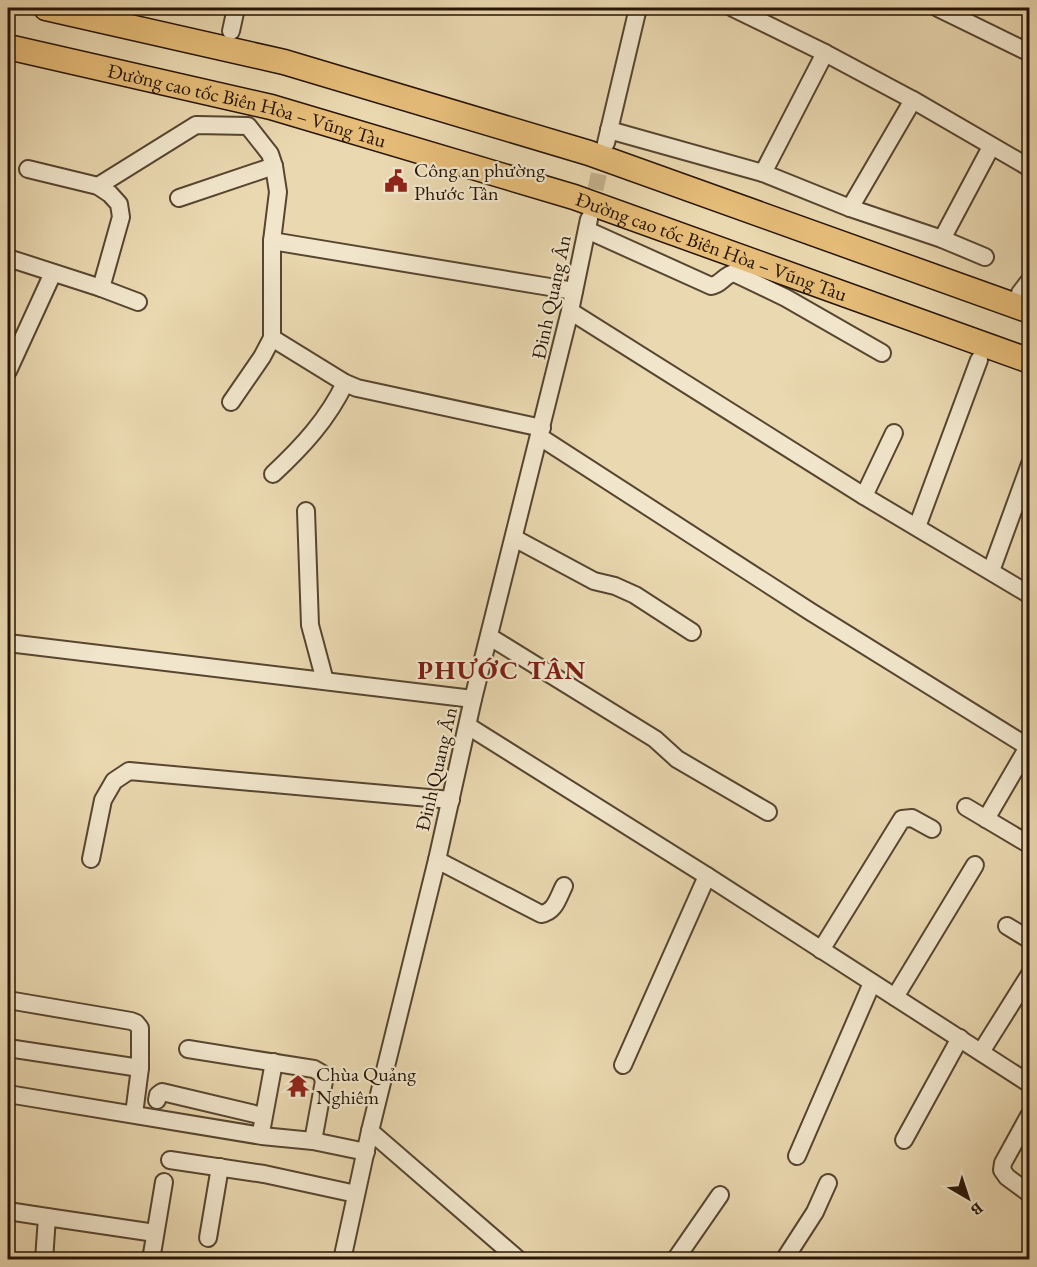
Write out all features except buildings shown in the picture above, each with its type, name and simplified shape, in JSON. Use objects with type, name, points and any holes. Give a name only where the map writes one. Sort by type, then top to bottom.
[{"type":"highway","points":[[46,8],[284,62],[589,153],[1026,295]]},
{"type":"highway","name":"Đường cao tốc Biên Hòa – Vũng Tàu","points":[[8,47],[271,107],[574,197],[1029,361]]},
{"type":"street","points":[[231,31],[236,8]]},
{"type":"street","points":[[638,8],[607,136],[763,173],[850,208],[942,239],[986,257]]},
{"type":"street","points":[[733,8],[825,53],[913,100],[1029,168]]},
{"type":"street","points":[[938,8],[1029,53]]},
{"type":"street","points":[[763,173],[825,53]]},
{"type":"street","points":[[850,208],[913,100]]},
{"type":"street","points":[[98,186],[196,125],[248,126],[270,154],[278,192],[272,241],[272,338],[262,357],[231,402]]},
{"type":"street","points":[[942,239],[991,147]]},
{"type":"street","points":[[178,198],[274,166]]},
{"type":"street","points":[[28,169],[98,186],[119,204],[121,217],[101,288]]},
{"type":"street","name":"Đinh Quang Ân","points":[[342,1260],[370,1131],[437,860],[473,699],[570,311],[588,224],[711,286],[717,285],[729,274],[734,273],[786,298],[882,353]]},
{"type":"street","points":[[272,241],[574,291]]},
{"type":"street","points":[[8,258],[138,302]]},
{"type":"street","points":[[8,371],[53,273]]},
{"type":"street","points":[[570,311],[864,496],[1029,595]]},
{"type":"street","points":[[272,338],[345,383],[380,394],[541,433],[812,612],[1029,748],[986,819]]},
{"type":"street","points":[[917,527],[979,360]]},
{"type":"street","points":[[273,474],[322,422],[345,383]]},
{"type":"street","points":[[864,496],[894,433]]},
{"type":"street","points":[[992,571],[1029,464]]},
{"type":"street","points":[[306,511],[310,626],[325,681]]},
{"type":"street","points":[[514,538],[594,581],[615,586],[635,595],[692,632]]},
{"type":"street","points":[[490,637],[656,739],[677,759],[768,812]]},
{"type":"street","points":[[8,643],[473,699]]},
{"type":"street","points":[[468,726],[707,876],[1029,1084]]},
{"type":"street","points":[[90,859],[103,800],[114,781],[129,771],[451,800]]},
{"type":"street","points":[[966,807],[1029,845]]},
{"type":"street","points":[[821,950],[902,819],[912,818],[932,829]]},
{"type":"street","points":[[437,860],[541,914],[553,909],[564,886]]},
{"type":"street","points":[[895,997],[975,865]]},
{"type":"street","points":[[623,1065],[707,876]]},
{"type":"street","points":[[1007,926],[1029,940]]},
{"type":"street","points":[[981,1052],[1029,974]]},
{"type":"street","points":[[797,1156],[872,983]]},
{"type":"street","points":[[8,1000],[136,1023],[140,1028],[140,1068],[134,1114]]},
{"type":"street","points":[[904,1140],[960,1038]]},
{"type":"street","points":[[8,1048],[140,1068]]},
{"type":"street","points":[[188,1049],[314,1069],[321,1073],[324,1081],[313,1141]]},
{"type":"street","points":[[262,1136],[263,1116],[273,1062]]},
{"type":"street","points":[[157,1100],[158,1095],[162,1092],[263,1116]]},
{"type":"street","points":[[8,1094],[262,1136],[313,1141],[366,1152]]},
{"type":"street","points":[[1029,1114],[1003,1163],[1002,1170],[1007,1177],[1029,1194]]},
{"type":"street","points":[[370,1131],[519,1260]]},
{"type":"street","points":[[170,1160],[264,1174],[356,1194]]},
{"type":"street","points":[[208,1238],[220,1167]]},
{"type":"street","points":[[152,1260],[164,1182]]},
{"type":"street","points":[[784,1260],[815,1212],[828,1183]]},
{"type":"street","points":[[675,1260],[720,1196]]},
{"type":"street","points":[[8,1210],[155,1233]]},
{"type":"street","points":[[44,1260],[47,1217]]},
{"type":"tunnel","points":[[590,213],[605,147]]},
{"type":"place","name":"Công an phường Phước Tân","points":[[396,181]]},
{"type":"place","name":"Chùa Quảng Nghiêm","points":[[298,1086]]},
{"type":"district","name":"PHƯỚC TÂN","points":[[502,670]]}]
